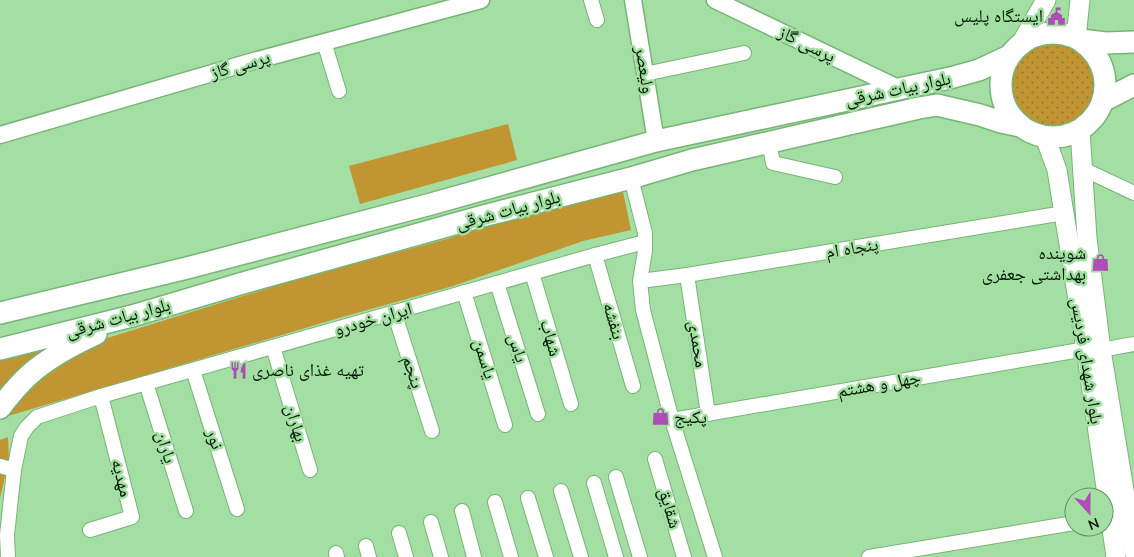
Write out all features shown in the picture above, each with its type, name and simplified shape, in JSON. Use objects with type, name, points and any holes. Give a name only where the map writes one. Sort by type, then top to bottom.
[{"type":"main road","points":[[1016,49],[1033,36],[1058,32],[1078,39],[1092,49],[1100,60],[1106,87],[1099,111],[1092,120],[1080,130],[1063,136],[1045,137],[1032,133],[1020,126],[1009,114],[1002,100],[1000,85],[1002,70],[1046,0]]},
{"type":"main road","points":[[1078,39],[1080,0]]},
{"type":"main road","points":[[1078,39],[1105,43],[1134,42]]},
{"type":"main road","name":"بلوار بیات شرقی","points":[[3,311],[196,265],[475,192],[656,140],[900,89],[979,70],[1016,49]]},
{"type":"main road","points":[[1103,101],[1134,85]]},
{"type":"main road","name":"بلوار بیات شرقی","points":[[0,349],[132,316],[483,216],[631,178],[692,160],[919,108],[937,105],[1020,126]]},
{"type":"main road","name":"بلوار شهدای فردیس","points":[[1080,130],[1094,349]]},
{"type":"main road","name":"بلوار شهدای فردیس","points":[[1045,137],[1057,170],[1064,214],[1094,349],[1119,513],[1134,552]]},
{"type":"main road","points":[[504,183],[504,197],[514,208]]},
{"type":"main road","points":[[475,192],[482,196],[485,202],[486,209],[483,216]]},
{"type":"main road","points":[[0,408],[28,376],[41,365],[78,342],[132,316]]},
{"type":"main road","name":"بلوار شهدای فردیس","points":[[1116,557],[1119,513]]},
{"type":"street","name":"پرسی گاز","points":[[0,135],[240,64],[481,0]]},
{"type":"street","points":[[591,0],[597,20]]},
{"type":"street","name":"ولیعصر","points":[[633,0],[656,140]]},
{"type":"street","name":"پرسی گاز","points":[[718,0],[900,89]]},
{"type":"street","points":[[324,42],[339,91]]},
{"type":"street","points":[[645,74],[744,53]]},
{"type":"street","points":[[769,142],[774,163],[835,177]]},
{"type":"street","points":[[1083,169],[1134,193]]},
{"type":"street","points":[[631,178],[645,233],[640,281],[643,310],[672,420],[715,557]]},
{"type":"street","name":"پنجاه ام","points":[[640,281],[1064,214]]},
{"type":"street","name":"ایران خودرو","points":[[14,470],[22,436],[27,427],[38,418],[101,396],[645,242]]},
{"type":"street","name":"بنفشه","points":[[595,255],[633,386]]},
{"type":"street","name":"شهاب","points":[[532,273],[571,404]]},
{"type":"street","name":"محمدی","points":[[687,275],[708,414]]},
{"type":"street","name":"یاس","points":[[497,283],[538,414]]},
{"type":"street","name":"یاسمن","points":[[464,292],[505,425]]},
{"type":"street","name":"پنجم","points":[[394,312],[432,431]]},
{"type":"street","name":"چهل و هشتم","points":[[672,420],[1094,349],[1134,344]]},
{"type":"street","name":"بهاران","points":[[272,347],[310,470]]},
{"type":"street","name":"نور","points":[[193,370],[237,509]]},
{"type":"street","name":"یاران","points":[[146,383],[186,511]]},
{"type":"street","name":"مهدیه","points":[[90,530],[132,517],[101,396]]},
{"type":"street","name":"شقایق","points":[[655,459],[684,557]]},
{"type":"street","points":[[0,466],[14,470],[7,535],[8,557]]},
{"type":"street","points":[[616,477],[640,557]]},
{"type":"street","points":[[594,483],[616,557]]},
{"type":"street","points":[[562,491],[582,557]]},
{"type":"street","points":[[528,498],[546,557]]},
{"type":"street","points":[[495,502],[511,557]]},
{"type":"street","points":[[462,511],[474,557]]},
{"type":"street","points":[[430,522],[441,557]]},
{"type":"street","points":[[869,557],[1064,525]]},
{"type":"street","points":[[399,533],[406,557]]},
{"type":"shaded area","points":[[1052,39],[1070,42],[1085,53],[1096,68],[1099,86],[1096,104],[1085,119],[1070,130],[1052,133],[1034,130],[1019,119],[1008,104],[1005,86],[1008,68],[1019,53],[1034,42]]},
{"type":"shaded area","points":[[508,124],[517,160],[360,204],[349,166]]},
{"type":"shaded area","points":[[623,192],[631,230],[583,241],[453,286],[8,416],[3,414],[13,401],[57,363],[104,339],[305,277],[447,239],[512,217]]},
{"type":"shaded area","points":[[56,346],[0,393],[0,359]]},
{"type":"shaded area","points":[[8,437],[9,459],[0,498],[0,440]]},
{"type":"place","name":"ایستگاه پلیس","points":[[1057,16]]},
{"type":"place","name":"شوینده بهداشتی جعفری","points":[[1100,263]]},
{"type":"place","name":"تهیه غذای ناصری","points":[[238,370]]},
{"type":"place","name":"پکیج","points":[[660,417]]}]
